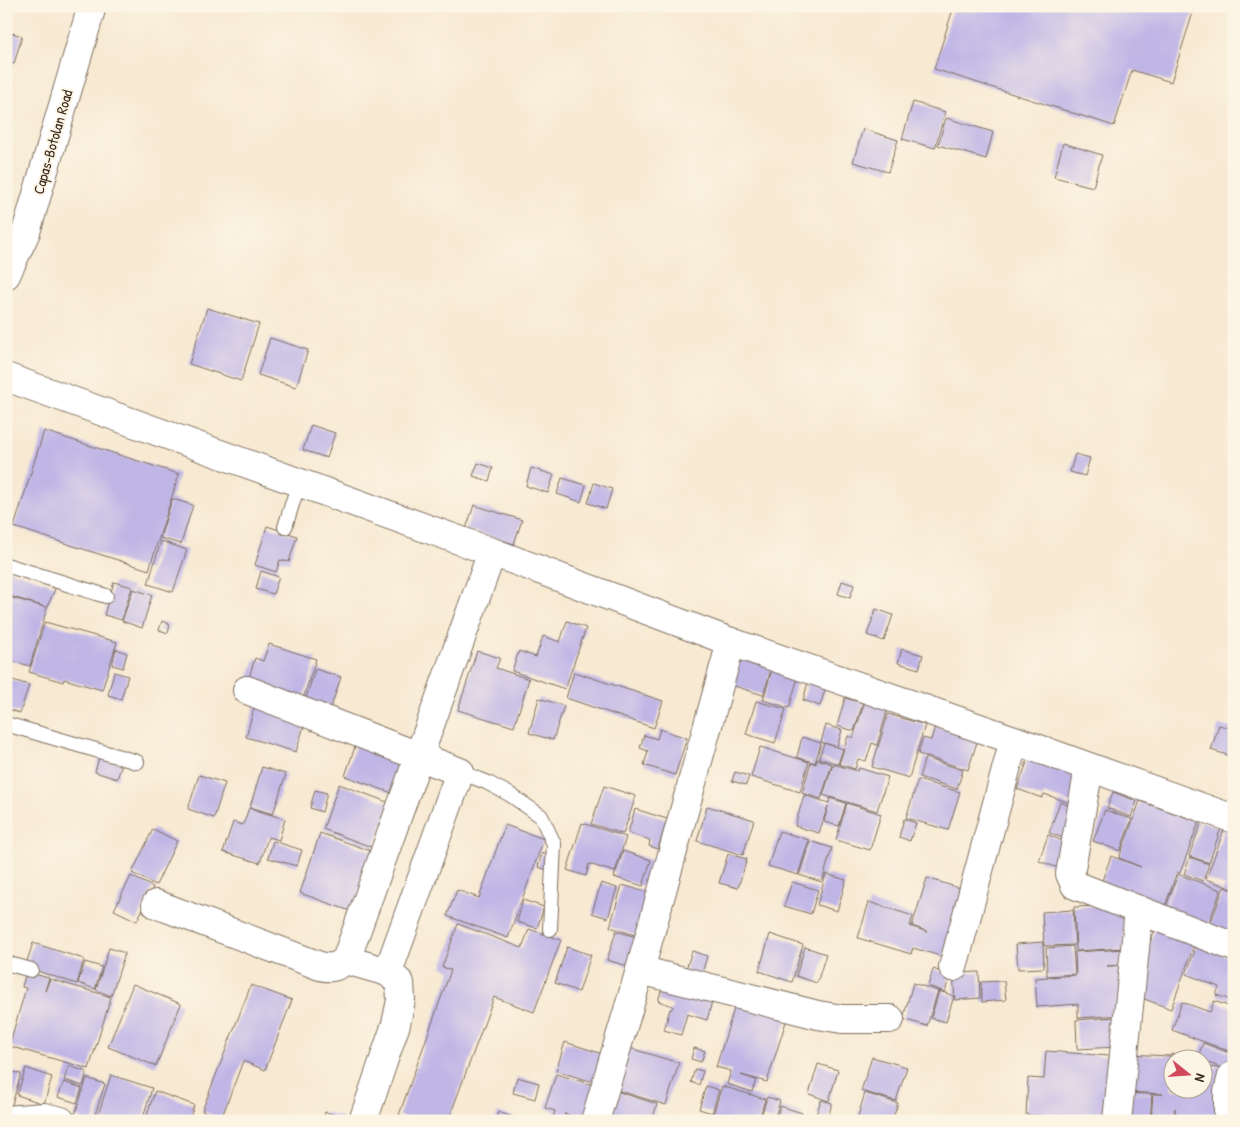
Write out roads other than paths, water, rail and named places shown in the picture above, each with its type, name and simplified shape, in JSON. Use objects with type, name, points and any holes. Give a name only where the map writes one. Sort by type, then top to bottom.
[{"type":"street","name":"Capas-Botolan Road","points":[[6,275],[26,232],[92,6]]},
{"type":"street","points":[[6,377],[492,552],[731,642],[1234,819]]},
{"type":"street","points":[[156,904],[320,966],[329,968],[338,966],[346,960],[492,552]]},
{"type":"street","points":[[595,1121],[640,970],[731,642]]},
{"type":"street","points":[[247,690],[460,772],[388,972]]},
{"type":"street","points":[[953,966],[1014,740]]},
{"type":"street","points":[[1088,768],[1070,874],[1074,885],[1234,947]]},
{"type":"street","points":[[1117,1121],[1139,910]]},
{"type":"street","points":[[346,960],[388,972],[400,983],[401,1000],[396,1024],[363,1121]]},
{"type":"street","points":[[640,970],[818,1015],[842,1019],[890,1019]]},
{"type":"street","points":[[1228,1121],[1228,1092],[1232,1076],[1234,1076]]},
{"type":"street","points":[[6,1120],[44,1117],[61,1121]]},
{"type":"lane","points":[[285,527],[299,482]]},
{"type":"lane","points":[[6,565],[106,596]]},
{"type":"lane","points":[[6,724],[137,762]]},
{"type":"lane","points":[[460,772],[486,782],[509,794],[541,816],[554,844],[550,929]]},
{"type":"lane","points":[[6,963],[31,970]]}]
